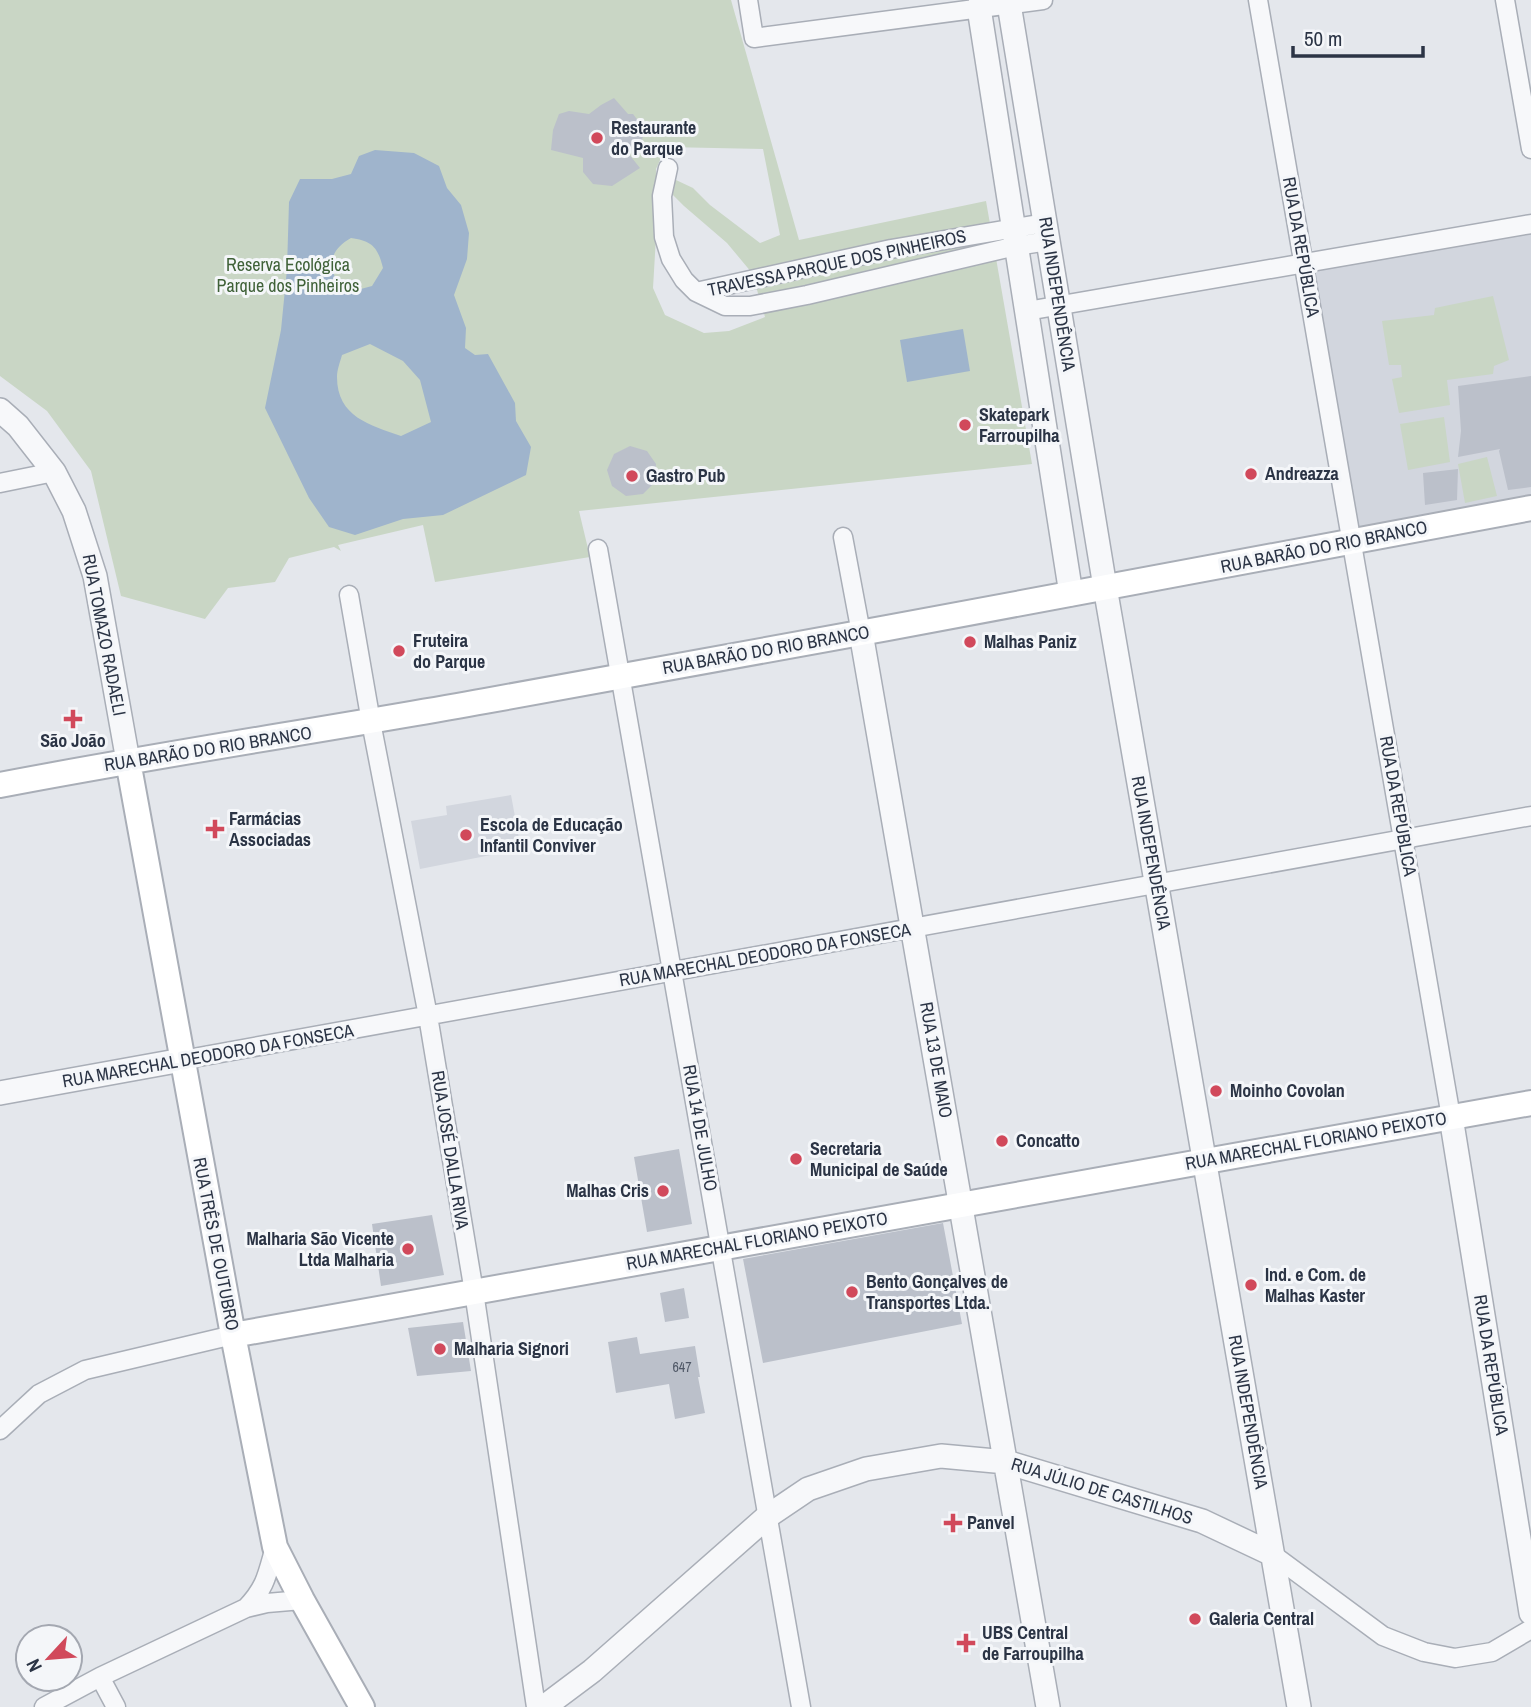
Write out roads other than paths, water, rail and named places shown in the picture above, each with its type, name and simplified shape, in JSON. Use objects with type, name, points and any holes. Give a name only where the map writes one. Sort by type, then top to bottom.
[{"type":"main road","name":"RUA BARÃO DO RIO BRANCO","points":[[0,785],[621,677],[1531,508]]},
{"type":"main road","name":"RUA TRÊS DE OUTUBRO","points":[[128,761],[233,1335],[275,1547],[362,1707]]},
{"type":"main road","name":"RUA MARECHAL FLORIANO PEIXOTO","points":[[233,1335],[1531,1103]]},
{"type":"street","points":[[748,0],[754,38],[980,4],[1043,0]]},
{"type":"street","name":"RUA DA REPÚBLICA","points":[[1258,0],[1404,839],[1531,1613]]},
{"type":"street","points":[[1505,0],[1531,149]]},
{"type":"street","name":"RUA INDEPENDÊNCIA","points":[[1008,2],[1105,587],[1298,1707]]},
{"type":"street","name":"RUA INDEPENDÊNCIA","points":[[980,4],[1071,594]]},
{"type":"street","points":[[997,121],[1028,116]]},
{"type":"street","points":[[668,168],[662,196],[664,237],[671,259],[684,280],[696,292]]},
{"type":"street","points":[[1027,311],[1531,224]]},
{"type":"street","name":"TRAVESSA PARQUE DOS PINHEIROS","points":[[696,292],[891,249],[1047,232]]},
{"type":"street","name":"TRAVESSA PARQUE DOS PINHEIROS","points":[[696,292],[725,306],[750,306],[835,289],[1015,237]]},
{"type":"street","name":"RUA TOMAZO RADAELI","points":[[0,410],[18,426],[54,472],[74,511],[95,576],[128,761]]},
{"type":"street","points":[[0,482],[54,472]]},
{"type":"street","name":"RUA 13 DE MAIO","points":[[843,537],[1048,1707]]},
{"type":"street","name":"RUA 14 DE JULHO","points":[[598,549],[801,1707]]},
{"type":"street","name":"RUA JOSÉ DALLA RIVA","points":[[349,595],[428,1016],[474,1292],[536,1707]]},
{"type":"street","name":"RUA MARECHAL DEODORO DA FONSECA","points":[[0,1094],[1531,816]]},
{"type":"street","name":"RUA MARECHAL FLORIANO PEIXOTO","points":[[1,1426],[39,1394],[85,1370],[233,1335]]},
{"type":"street","name":"RUA JÚLIO DE CASTILHOS","points":[[544,1707],[592,1671],[768,1516],[808,1489],[866,1469],[941,1456],[1006,1462],[1202,1521],[1272,1555],[1382,1636],[1424,1652],[1455,1658],[1492,1652],[1531,1629]]},
{"type":"street","points":[[246,1608],[258,1595],[266,1580],[275,1547]]},
{"type":"street","points":[[44,1707],[100,1677],[246,1608],[302,1600]]},
{"type":"street","points":[[100,1677],[116,1707]]},
{"type":"water","points":[[375,150],[414,153],[439,166],[447,188],[461,205],[469,233],[467,259],[454,295],[466,328],[465,348],[475,355],[488,354],[515,403],[516,421],[531,447],[526,475],[443,515],[403,519],[355,535],[329,527],[309,498],[265,408],[281,330],[287,269],[289,202],[300,179],[332,179],[351,174],[359,156]],"holes":[[[351,238],[365,241],[379,255],[383,268],[372,286],[357,290],[339,285],[335,278],[333,258],[339,248]],[[370,344],[403,361],[420,380],[431,422],[401,436],[367,423],[349,410],[338,391],[337,374],[342,355]]]},
{"type":"water","points":[[963,329],[970,371],[907,382],[900,340]]},
{"type":"place","name":"Restaurante do Parque","points":[[597,138]]},
{"type":"place","name":"Skatepark Farroupilha","points":[[965,425]]},
{"type":"place","name":"Andreazza","points":[[1251,474]]},
{"type":"place","name":"Gastro Pub","points":[[632,476]]},
{"type":"place","name":"Malhas Paniz","points":[[970,642]]},
{"type":"place","name":"Fruteira do Parque","points":[[399,651]]},
{"type":"place","name":"São João","points":[[73,719]]},
{"type":"place","name":"Farmácias Associadas","points":[[215,829]]},
{"type":"place","name":"Escola de Educação Infantil Conviver","points":[[466,835]]},
{"type":"place","name":"Moinho Covolan","points":[[1216,1091]]},
{"type":"place","name":"Concatto","points":[[1002,1141]]},
{"type":"place","name":"Secretaria Municipal de Saúde","points":[[796,1159]]},
{"type":"place","name":"Malhas Cris","points":[[663,1191]]},
{"type":"place","name":"Malharia São Vicente Ltda Malharia","points":[[408,1249]]},
{"type":"place","name":"Ind. e Com. de Malhas Kaster","points":[[1251,1285]]},
{"type":"place","name":"Bento Gonçalves de Transportes Ltda.","points":[[852,1292]]},
{"type":"place","name":"Malharia Signori","points":[[440,1349]]},
{"type":"place","name":"Panvel","points":[[953,1523]]},
{"type":"place","name":"Galeria Central","points":[[1195,1619]]},
{"type":"place","name":"UBS Central de Farroupilha","points":[[966,1643]]},
{"type":"park label","name":"Reserva Ecológica Parque dos Pinheiros","points":[[288,275]]}]
